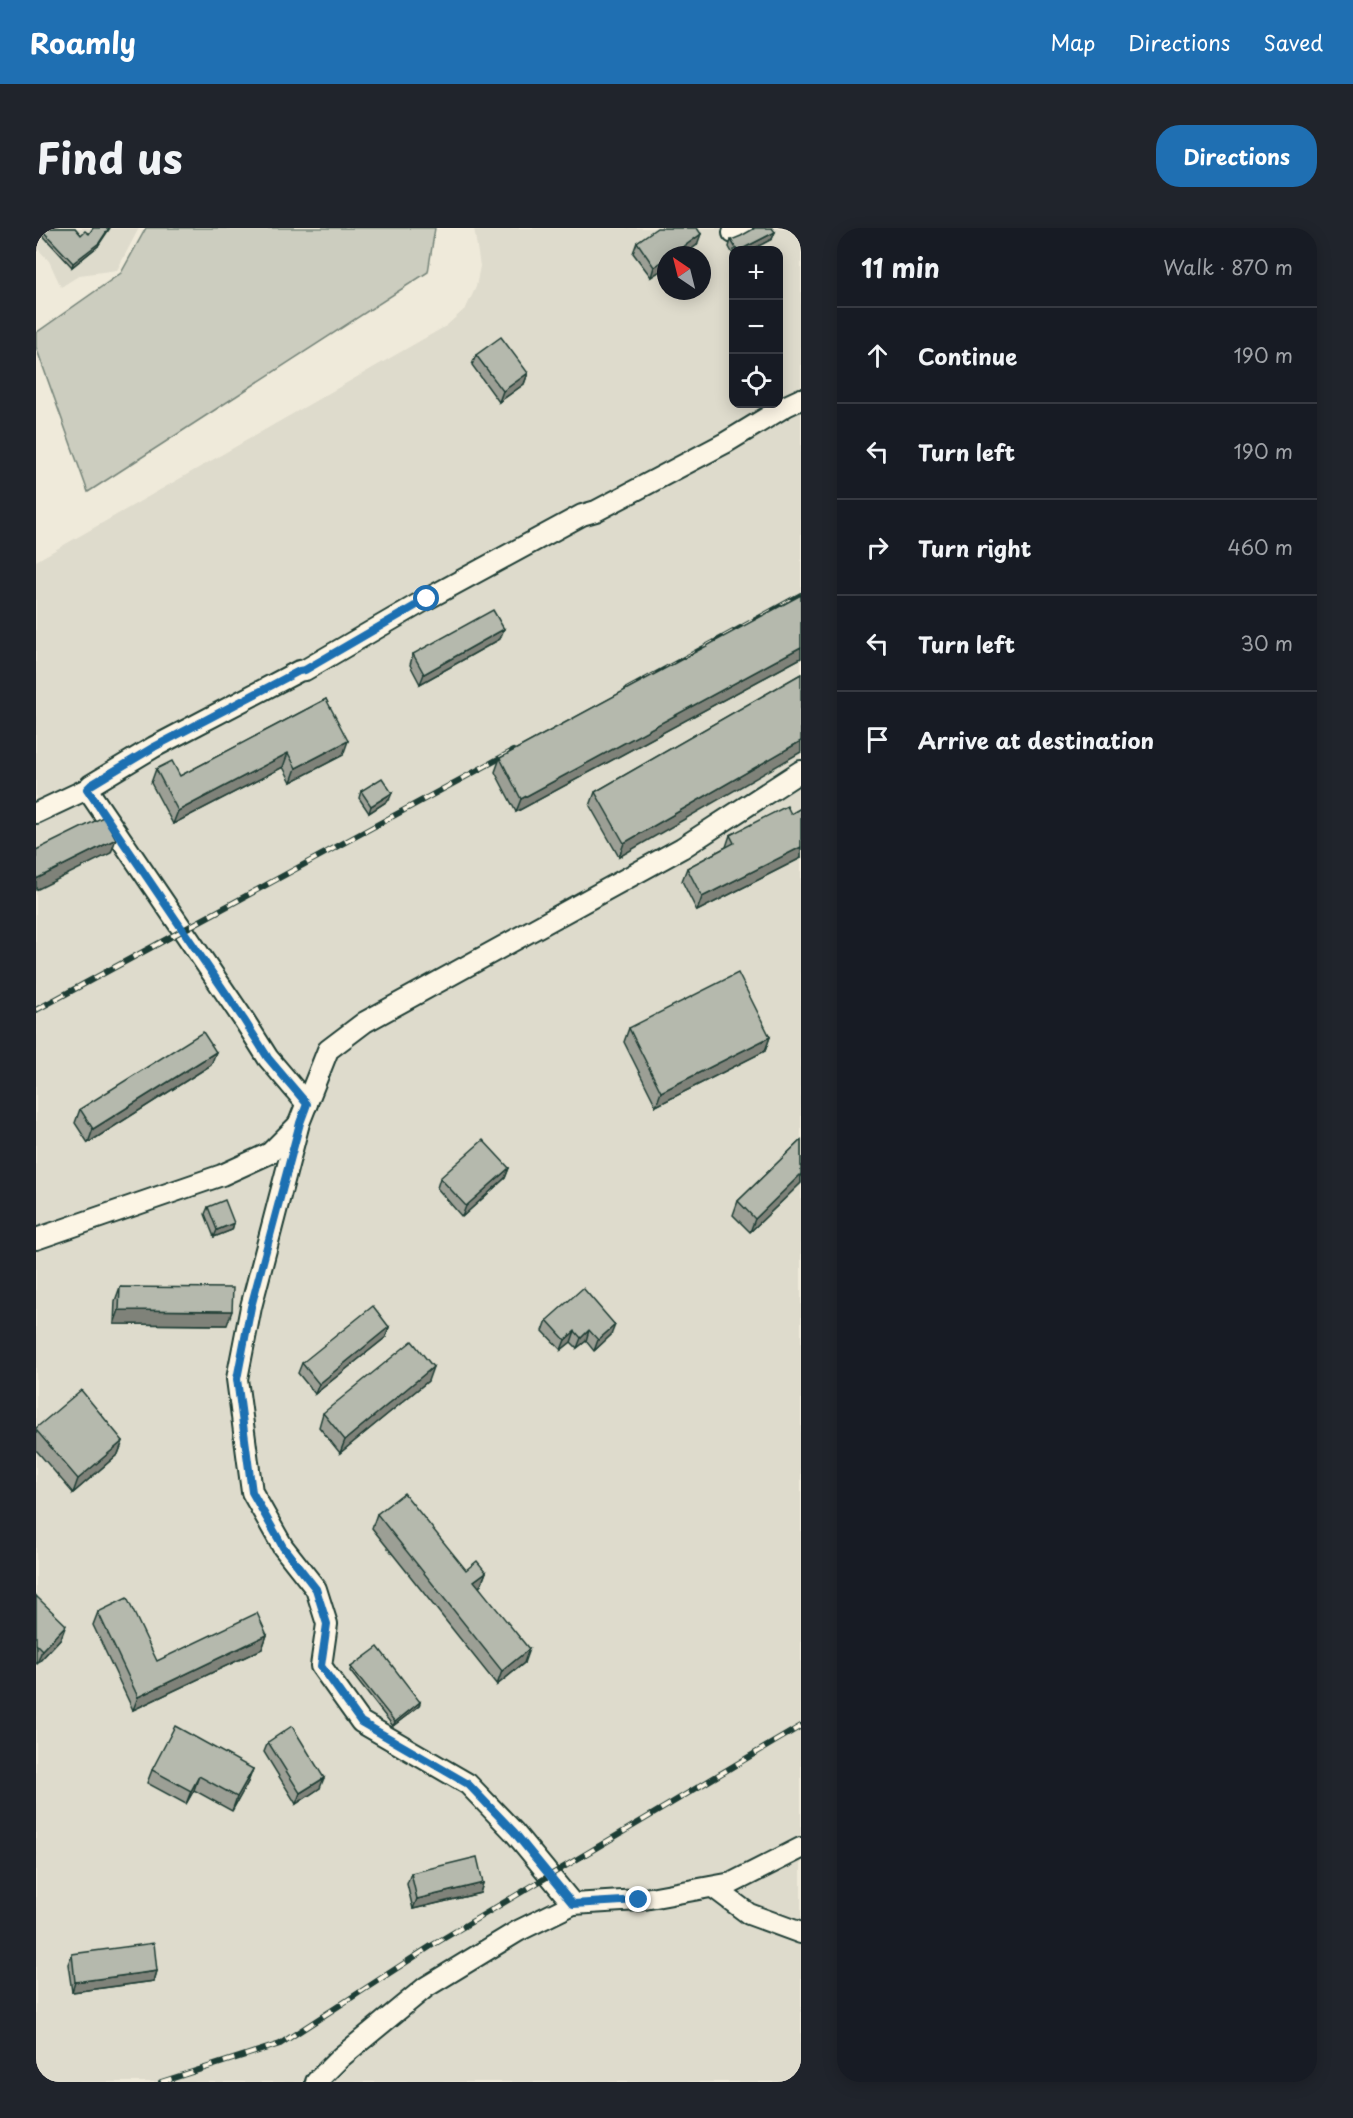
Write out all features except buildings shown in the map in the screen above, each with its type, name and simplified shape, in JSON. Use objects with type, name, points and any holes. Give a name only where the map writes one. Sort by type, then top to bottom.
[{"type":"lane","points":[[36,813],[87,789],[154,747],[299,671],[305,670],[427,599],[582,515],[596,511],[725,443],[801,399]]},
{"type":"lane","points":[[573,1904],[514,1832],[468,1784],[361,1722],[321,1666],[327,1624],[316,1589],[283,1547],[252,1492],[237,1379],[251,1307],[303,1114],[328,1050],[365,1022],[682,848],[801,771]]},
{"type":"lane","points":[[87,789],[244,1020],[303,1114]]},
{"type":"lane","points":[[36,1239],[222,1175],[270,1153],[303,1114]]},
{"type":"lane","points":[[316,2082],[341,2057],[426,1987],[518,1931],[573,1904],[639,1900],[732,1883],[801,1848]]},
{"type":"lane","points":[[713,1887],[749,1914],[801,1933]]},
{"type":"shaded area","points":[[36,228],[139,228],[117,270],[80,275],[61,287],[49,261],[36,247]]},
{"type":"shaded area","points":[[146,228],[435,228],[428,272],[88,492],[36,347],[36,333],[121,273]]},
{"type":"shaded area","points":[[474,228],[801,228],[801,2082],[36,2082],[36,561],[446,326],[466,308],[476,287],[480,266]]},
{"type":"railway","points":[[627,690],[801,595]]},
{"type":"railway","points":[[36,1010],[513,751]]},
{"type":"railway","points":[[161,2082],[280,2044],[431,1946],[801,1726]]},
{"type":"route","points":[[427,599],[305,670],[299,671],[154,747],[87,789],[268,1058],[307,1104],[251,1307],[237,1379],[252,1492],[283,1547],[316,1589],[327,1624],[321,1666],[361,1722],[468,1784],[514,1832],[573,1904],[639,1900]]}]
